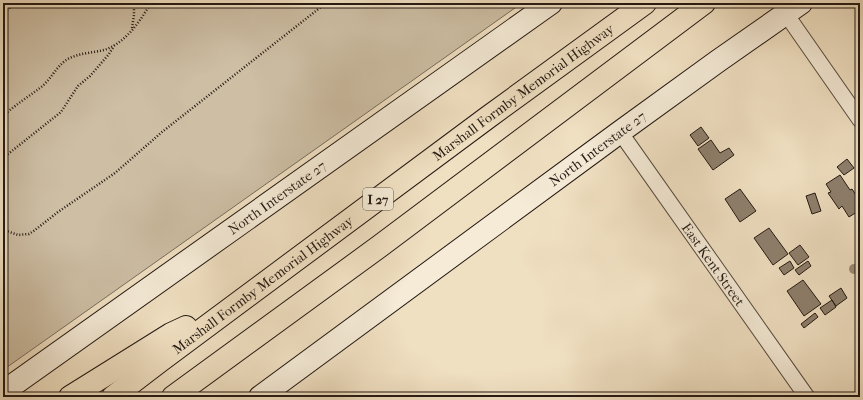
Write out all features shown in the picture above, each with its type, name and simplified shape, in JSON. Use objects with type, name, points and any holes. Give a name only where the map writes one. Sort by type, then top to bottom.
[{"type":"highway","name":"Marshall Formby Memorial Highway","points":[[112,397],[487,118],[645,3]]},
{"type":"highway","name":"I 27","points":[[173,397],[380,246],[704,3]]},
{"type":"highway","points":[[197,397],[380,246]]},
{"type":"highway","points":[[70,397],[171,334],[243,299]]},
{"type":"main road","name":"North Interstate 27","points":[[3,392],[550,3]]},
{"type":"main road","name":"North Interstate 27","points":[[260,397],[620,132],[794,8]]},
{"type":"street","points":[[794,8],[860,120]]},
{"type":"street","name":"East Kent Street","points":[[620,132],[807,397]]},
{"type":"path","points":[[3,15],[14,3]]},
{"type":"path","points":[[132,30],[134,3]]},
{"type":"path","points":[[3,158],[61,112],[78,86],[98,68],[116,44],[140,21],[151,3]]},
{"type":"path","points":[[3,228],[18,235],[29,234],[35,230],[58,212],[115,173],[162,132],[326,3]]},
{"type":"path","points":[[3,116],[41,87],[59,67],[69,59],[85,53],[102,50],[116,44]]},
{"type":"shaded area","points":[[3,3],[522,3],[3,370]]},
{"type":"building","points":[[701,127],[709,138],[698,146],[690,135]]},
{"type":"building","points":[[711,140],[720,153],[729,148],[734,155],[713,170],[698,149]]},
{"type":"building","points":[[847,159],[854,168],[844,175],[837,167]]},
{"type":"building","points":[[840,175],[850,190],[852,189],[860,201],[860,210],[849,217],[842,206],[839,209],[828,193],[831,192],[826,184]]},
{"type":"building","points":[[740,189],[756,211],[740,222],[725,199]]},
{"type":"building","points":[[815,193],[821,211],[812,214],[806,196]]},
{"type":"building","points":[[769,228],[788,254],[773,265],[754,238]]},
{"type":"building","points":[[800,245],[809,257],[798,265],[789,253]]},
{"type":"building","points":[[790,261],[794,268],[784,275],[779,268]]},
{"type":"building","points":[[808,261],[811,266],[799,275],[795,270]]},
{"type":"building","points":[[803,280],[821,304],[804,316],[787,291]]},
{"type":"building","points":[[841,288],[847,298],[836,306],[829,296]]},
{"type":"building","points":[[832,300],[836,307],[825,315],[820,308]]},
{"type":"building","points":[[815,313],[818,317],[804,328],[801,324]]}]
